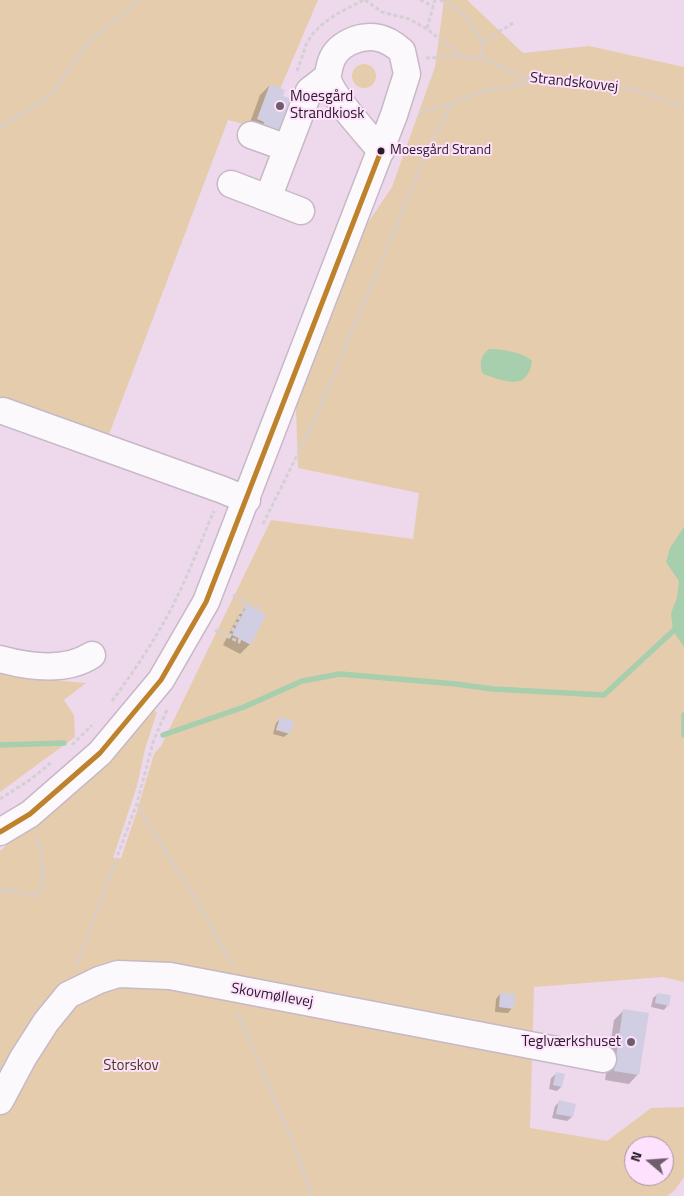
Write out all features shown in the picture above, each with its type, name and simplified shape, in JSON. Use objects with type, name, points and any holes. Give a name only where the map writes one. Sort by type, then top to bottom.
[{"type":"street","points":[[0,832],[23,818],[100,753],[160,680],[206,602],[381,150],[407,74],[406,61],[402,51],[392,42],[378,38],[357,38],[339,48],[331,61],[327,77],[333,91],[381,150]]},
{"type":"street","points":[[268,198],[309,90],[327,77]]},
{"type":"street","points":[[251,135],[287,148]]},
{"type":"street","points":[[231,184],[301,211]]},
{"type":"street","points":[[3,411],[247,500]]},
{"type":"street","points":[[0,659],[25,666],[51,666],[81,662],[92,655]]},
{"type":"street","name":"Skovmøllevej","points":[[0,1101],[23,1058],[46,1022],[68,995],[98,980],[118,974],[170,976],[603,1060]]},
{"type":"path","points":[[0,127],[51,96],[90,40],[140,0]]},
{"type":"path","points":[[366,0],[382,12],[409,19],[427,29],[462,56]]},
{"type":"path","points":[[420,0],[433,6]]},
{"type":"path","points":[[427,29],[435,0]]},
{"type":"path","points":[[440,0],[453,6],[466,17],[482,42],[482,59]]},
{"type":"path","points":[[482,42],[516,22]]},
{"type":"path","name":"Strandskovvej","points":[[406,61],[462,56],[482,59],[533,81],[604,84],[636,90],[684,107]]},
{"type":"path","points":[[394,115],[422,113],[480,92],[533,81]]},
{"type":"path","points":[[230,594],[259,608],[258,610]]},
{"type":"path","points":[[229,637],[247,602]]},
{"type":"path","points":[[212,629],[239,642],[240,640]]},
{"type":"path","points":[[137,803],[202,910],[241,980],[232,998],[297,1153],[312,1196]]},
{"type":"path","points":[[0,890],[17,891],[34,896],[39,893],[43,884],[40,847],[23,818]]},
{"type":"green space","points":[[0,0],[318,0],[263,129],[228,120],[108,437],[0,400]]},
{"type":"green space","name":"Storskov","points":[[444,0],[467,0],[523,53],[589,46],[684,67],[684,982],[663,977],[534,987],[530,1128],[607,1141],[651,1108],[684,1107],[684,1177],[675,1190],[667,1196],[0,1196],[0,851],[153,710],[157,712],[145,749],[137,786],[113,858],[121,858],[154,754],[161,746],[271,520],[413,539],[419,493],[298,468],[296,408],[363,230],[392,187],[435,67]]},
{"type":"green space","points":[[364,64],[373,67],[376,76],[373,85],[364,88],[355,85],[352,76],[355,67]]},
{"type":"green space","points":[[0,670],[27,678],[86,683],[64,700],[74,715],[75,737],[0,792]]},
{"type":"shaded area","points":[[489,349],[523,355],[532,361],[530,371],[526,377],[514,382],[483,374],[481,361]]},
{"type":"shaded area","points":[[684,527],[684,647],[673,631],[671,613],[677,598],[679,581],[666,562],[670,548]]},
{"type":"building","points":[[270,84],[285,90],[283,96],[291,99],[278,132],[263,126],[264,122],[257,119]]},
{"type":"building","points":[[247,605],[266,614],[251,645],[232,635]]},
{"type":"building","points":[[280,717],[294,721],[290,734],[276,730]]},
{"type":"building","points":[[500,993],[515,994],[514,1009],[499,1007]]},
{"type":"building","points":[[657,993],[671,995],[669,1006],[655,1003]]},
{"type":"building","name":"Teglværkshuset","points":[[623,1009],[649,1013],[639,1075],[614,1071]]},
{"type":"building","points":[[556,1072],[565,1074],[562,1087],[553,1085]]},
{"type":"building","points":[[559,1100],[576,1104],[573,1117],[556,1114]]},
{"type":"waterway","points":[[163,735],[244,707],[302,681],[340,674],[493,689],[604,695],[673,631]]},
{"type":"waterway","points":[[684,715],[684,735]]},
{"type":"waterway","points":[[0,745],[64,743]]},
{"type":"transit line","points":[[0,832],[30,814],[100,753],[161,680],[206,602],[381,151]]},
{"type":"place","name":"Moesgård Strandkiosk","points":[[280,106]]},
{"type":"place","name":"Moesgård Strand","points":[[381,151]]},
{"type":"place","name":"Teglværkshuset","points":[[631,1042]]}]
